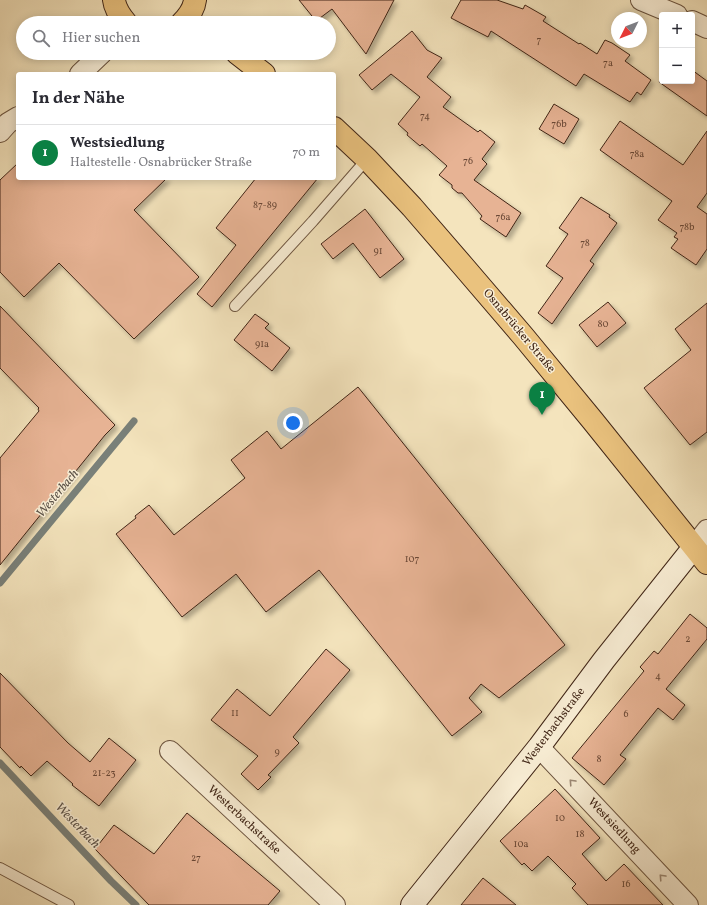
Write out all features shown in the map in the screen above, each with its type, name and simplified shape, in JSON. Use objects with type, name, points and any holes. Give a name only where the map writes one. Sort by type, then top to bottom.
[{"type":"main road","points":[[114,0],[114,4],[121,16]]},
{"type":"main road","points":[[246,60],[261,72]]},
{"type":"main road","name":"Osnabrücker Straße","points":[[336,130],[367,159],[412,207],[523,336],[701,555]]},
{"type":"main road","name":"Westerbachstraße","points":[[412,905],[539,747],[604,660],[701,555]]},
{"type":"street","points":[[641,0],[670,12]]},
{"type":"street","points":[[695,22],[707,28]]},
{"type":"street","points":[[82,72],[95,60]]},
{"type":"street","points":[[0,132],[8,123],[16,118]]},
{"type":"street","points":[[701,555],[707,530]]},
{"type":"street","name":"Westsiedlung","points":[[539,747],[688,905]]},
{"type":"street","name":"Westerbachstraße","points":[[170,751],[335,905]]},
{"type":"lane","points":[[235,306],[313,221],[367,159]]},
{"type":"lane","points":[[0,868],[69,905]]},
{"type":"building","points":[[299,0],[394,0],[366,54],[332,9],[323,16],[312,16]]},
{"type":"building","points":[[461,0],[497,0],[523,9],[525,5],[546,17],[543,21],[597,54],[605,40],[611,43],[611,48],[620,48],[630,55],[625,61],[651,80],[641,95],[637,92],[630,102],[584,74],[576,86],[491,31],[488,37],[451,18]]},
{"type":"building","points":[[412,31],[427,50],[442,58],[427,77],[451,97],[443,107],[478,132],[480,130],[495,142],[482,159],[487,164],[474,180],[521,213],[506,237],[480,219],[482,216],[462,193],[458,193],[452,188],[452,185],[439,175],[447,166],[422,144],[420,146],[407,135],[408,133],[398,124],[420,97],[391,74],[372,90],[359,75]]},
{"type":"building","points":[[695,72],[707,81],[707,116],[662,84],[695,84]]},
{"type":"building","points":[[554,104],[579,119],[564,144],[539,129]]},
{"type":"building","points":[[620,121],[683,165],[707,131],[707,193],[697,207],[707,214],[707,249],[696,265],[671,248],[678,239],[674,237],[677,233],[658,220],[672,201],[600,150]]},
{"type":"building","points":[[16,165],[16,180],[165,180],[134,210],[199,277],[134,339],[59,263],[24,297],[0,272],[0,180]]},
{"type":"building","points":[[254,180],[316,180],[212,307],[197,294],[236,245],[216,228]]},
{"type":"building","points":[[581,197],[610,215],[609,217],[617,223],[590,261],[594,264],[552,324],[538,313],[563,278],[546,266],[568,234],[559,228]]},
{"type":"building","points":[[365,209],[404,259],[380,278],[353,243],[333,259],[321,244]]},
{"type":"building","points":[[608,302],[626,323],[597,347],[579,325]]},
{"type":"building","points":[[707,303],[707,432],[690,445],[644,388],[691,350],[675,329]]},
{"type":"building","points":[[0,306],[115,425],[105,435],[0,565],[0,458],[39,411],[39,408],[0,368]]},
{"type":"building","points":[[255,314],[269,324],[265,328],[290,348],[272,371],[234,340]]},
{"type":"building","points":[[358,387],[565,645],[499,698],[481,684],[469,698],[482,712],[452,736],[319,570],[266,612],[236,574],[182,617],[116,534],[149,505],[174,535],[245,478],[231,460],[267,431],[281,449]]},
{"type":"building","points":[[690,614],[707,628],[707,639],[666,689],[685,705],[673,720],[658,708],[620,755],[626,759],[604,785],[572,758],[644,671],[640,667],[654,651],[658,654]]},
{"type":"building","points":[[326,649],[350,670],[293,737],[299,743],[268,775],[271,777],[258,790],[241,774],[258,756],[211,720],[237,689],[270,716]]},
{"type":"building","points":[[0,673],[68,743],[90,762],[109,738],[136,760],[99,806],[72,785],[73,784],[47,761],[31,776],[21,766],[20,768],[0,747]]},
{"type":"building","points":[[555,789],[600,838],[582,854],[606,881],[624,864],[663,905],[588,905],[572,888],[576,884],[548,856],[532,871],[524,863],[522,865],[500,841]]},
{"type":"building","points":[[187,813],[280,891],[268,905],[149,905],[95,849],[114,825],[154,854]]},
{"type":"building","points":[[483,878],[516,905],[461,905]]},
{"type":"waterway","name":"Westerbach","points":[[0,583],[134,421]]},
{"type":"waterway","name":"Westerbach","points":[[0,763],[111,881],[136,905]]},
{"type":"place","name":"Westsiedlung","points":[[542,415]]}]
